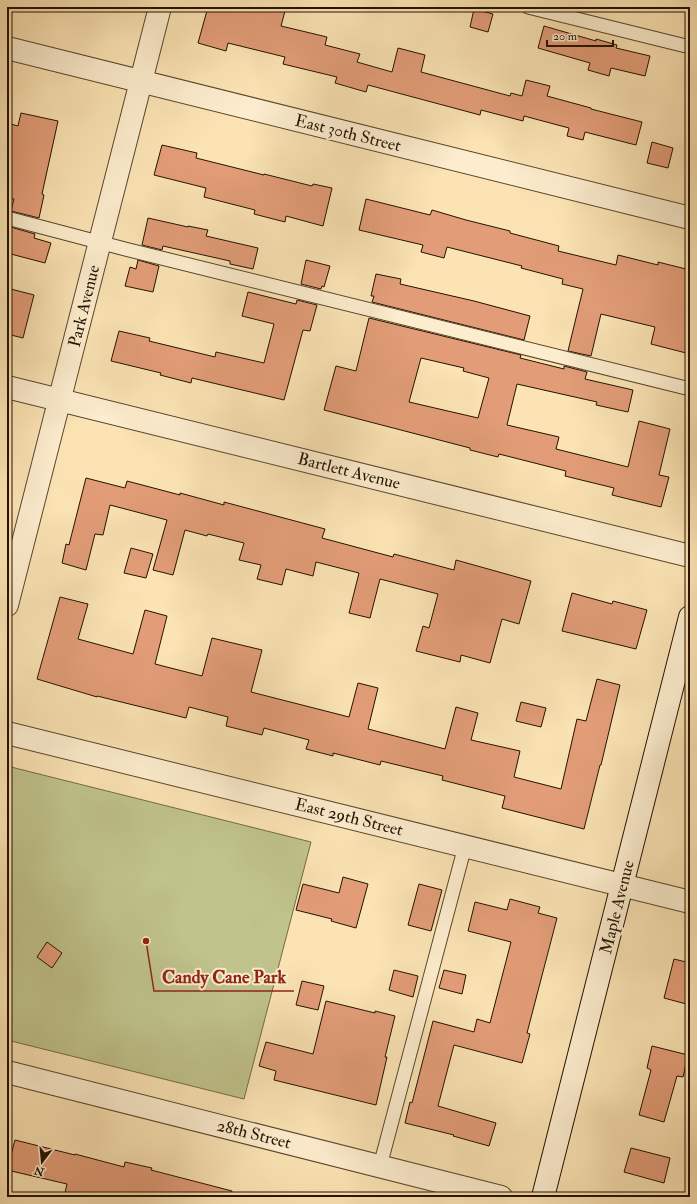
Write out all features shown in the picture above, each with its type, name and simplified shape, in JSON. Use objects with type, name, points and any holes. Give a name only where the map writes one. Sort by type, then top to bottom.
[{"type":"street","name":"Park Avenue","points":[[7,604],[160,7]]},
{"type":"street","name":"East 30th Street","points":[[7,48],[690,218]]},
{"type":"street","name":"Bartlett Avenue","points":[[7,387],[690,556]]},
{"type":"street","name":"Maple Avenue","points":[[543,1197],[690,617]]},
{"type":"street","name":"East 29th Street","points":[[7,733],[690,902]]},
{"type":"street","name":"28th Street","points":[[7,1072],[501,1197]]},
{"type":"lane","points":[[528,7],[690,47]]},
{"type":"lane","points":[[7,218],[100,243],[690,389]]},
{"type":"lane","points":[[380,1166],[465,846]]},
{"type":"green space","points":[[7,766],[311,842],[244,1099],[7,1040]]},
{"type":"building","points":[[208,7],[268,7],[285,11],[281,26],[327,37],[325,45],[360,54],[357,62],[392,72],[398,48],[425,55],[421,72],[510,96],[511,93],[522,96],[526,80],[550,86],[547,96],[642,122],[636,145],[585,132],[583,140],[567,136],[569,128],[524,116],[523,121],[481,110],[480,115],[368,85],[366,92],[335,83],[337,77],[283,64],[285,57],[228,43],[226,51],[198,43]]},
{"type":"building","points":[[474,9],[493,14],[488,32],[470,27]]},
{"type":"building","points":[[544,26],[596,41],[596,39],[617,45],[616,48],[650,56],[645,76],[611,68],[609,76],[588,70],[590,63],[538,48]]},
{"type":"building","points":[[21,113],[58,121],[42,194],[44,195],[39,218],[11,211],[14,199],[7,198],[7,123],[18,126]]},
{"type":"building","points":[[652,142],[673,148],[668,168],[647,163]]},
{"type":"building","points":[[162,145],[197,153],[196,158],[312,186],[313,184],[332,188],[323,226],[286,216],[285,222],[254,214],[255,210],[204,197],[206,188],[154,175]]},
{"type":"building","points":[[366,199],[430,215],[432,210],[559,246],[558,251],[616,265],[618,255],[658,265],[658,262],[690,270],[690,354],[651,344],[655,327],[601,314],[591,356],[568,351],[583,289],[562,284],[563,279],[521,268],[522,266],[447,247],[444,258],[421,252],[423,245],[359,230]]},
{"type":"building","points":[[148,218],[208,230],[206,236],[258,248],[253,269],[230,264],[230,261],[163,246],[162,250],[142,245]]},
{"type":"building","points":[[7,226],[35,234],[34,238],[51,243],[45,263],[7,253]]},
{"type":"building","points":[[138,260],[159,266],[153,292],[125,286],[130,267],[136,269]]},
{"type":"building","points":[[306,260],[330,266],[324,287],[322,286],[321,289],[301,284]]},
{"type":"building","points":[[376,274],[401,279],[400,284],[530,316],[524,340],[372,302],[374,296],[371,296]]},
{"type":"building","points":[[7,288],[34,295],[23,338],[7,334]]},
{"type":"building","points":[[248,292],[296,304],[297,300],[317,305],[310,331],[303,330],[284,400],[192,378],[191,383],[160,375],[161,373],[111,361],[119,331],[150,338],[149,341],[215,357],[216,352],[264,363],[274,324],[242,316]]},
{"type":"building","points":[[369,318],[521,355],[520,358],[564,369],[564,366],[587,372],[585,379],[633,390],[628,412],[596,405],[597,402],[517,384],[507,425],[559,437],[556,449],[628,467],[639,421],[670,429],[659,475],[669,477],[661,507],[612,495],[614,488],[565,476],[566,471],[499,454],[498,457],[470,450],[470,448],[324,410],[336,366],[356,371]],"holes":[[[421,358],[464,368],[463,371],[489,378],[478,418],[409,402]]]},
{"type":"building","points":[[86,478],[125,488],[127,481],[224,505],[224,502],[325,529],[322,538],[393,557],[394,554],[454,570],[456,560],[531,581],[519,624],[502,619],[490,663],[461,655],[460,662],[416,651],[423,626],[429,628],[438,594],[380,579],[370,618],[349,613],[359,573],[316,562],[313,576],[286,569],[282,585],[257,579],[261,565],[239,560],[244,543],[185,530],[173,575],[153,570],[167,520],[110,505],[103,535],[95,534],[86,570],[62,563],[66,544],[69,545]]},
{"type":"building","points":[[131,548],[153,554],[146,578],[124,573]]},
{"type":"building","points":[[572,593],[612,604],[613,601],[647,610],[636,649],[562,631]]},
{"type":"building","points":[[60,597],[88,604],[78,639],[133,654],[145,610],[167,616],[155,664],[202,676],[212,638],[262,650],[251,692],[349,717],[358,683],[378,688],[368,729],[445,749],[456,707],[478,713],[471,740],[520,751],[514,777],[561,789],[577,719],[586,721],[597,679],[620,685],[584,829],[502,808],[505,796],[442,780],[443,776],[381,761],[380,765],[333,753],[333,756],[306,749],[309,740],[264,728],[262,735],[226,726],[228,717],[189,707],[186,718],[97,697],[37,679]]},
{"type":"building","points":[[521,702],[546,708],[541,727],[516,721]]},
{"type":"building","points":[[343,877],[368,884],[356,928],[331,921],[332,919],[296,910],[303,884],[339,893]]},
{"type":"building","points":[[419,884],[442,890],[431,931],[408,925]]},
{"type":"building","points":[[510,899],[540,907],[538,913],[557,918],[527,1033],[530,1034],[522,1063],[454,1045],[438,1106],[496,1123],[489,1146],[453,1136],[454,1135],[405,1123],[410,1102],[412,1103],[433,1021],[474,1032],[477,1019],[490,1023],[511,942],[468,931],[475,902],[507,910]]},
{"type":"building","points":[[47,942],[62,953],[52,968],[37,957]]},
{"type":"building","points":[[674,959],[690,963],[690,1005],[664,998]]},
{"type":"building","points":[[394,970],[418,976],[413,997],[389,990]]},
{"type":"building","points":[[444,970],[466,975],[462,994],[439,988]]},
{"type":"building","points":[[302,981],[324,986],[318,1010],[296,1005]]},
{"type":"building","points":[[326,1001],[375,1013],[375,1011],[395,1016],[385,1057],[387,1057],[376,1105],[274,1080],[276,1071],[259,1066],[266,1042],[313,1054]]},
{"type":"building","points":[[652,1046],[688,1055],[683,1077],[677,1076],[664,1122],[639,1115],[651,1070],[647,1068]]},
{"type":"building","points":[[15,1140],[124,1167],[125,1162],[152,1168],[151,1170],[232,1191],[231,1197],[164,1197],[146,1193],[145,1197],[64,1197],[67,1184],[7,1170]]},
{"type":"building","points":[[631,1148],[670,1158],[664,1183],[624,1172]]},
{"type":"place","name":"Candy Cane Park","points":[[146,941]]}]
